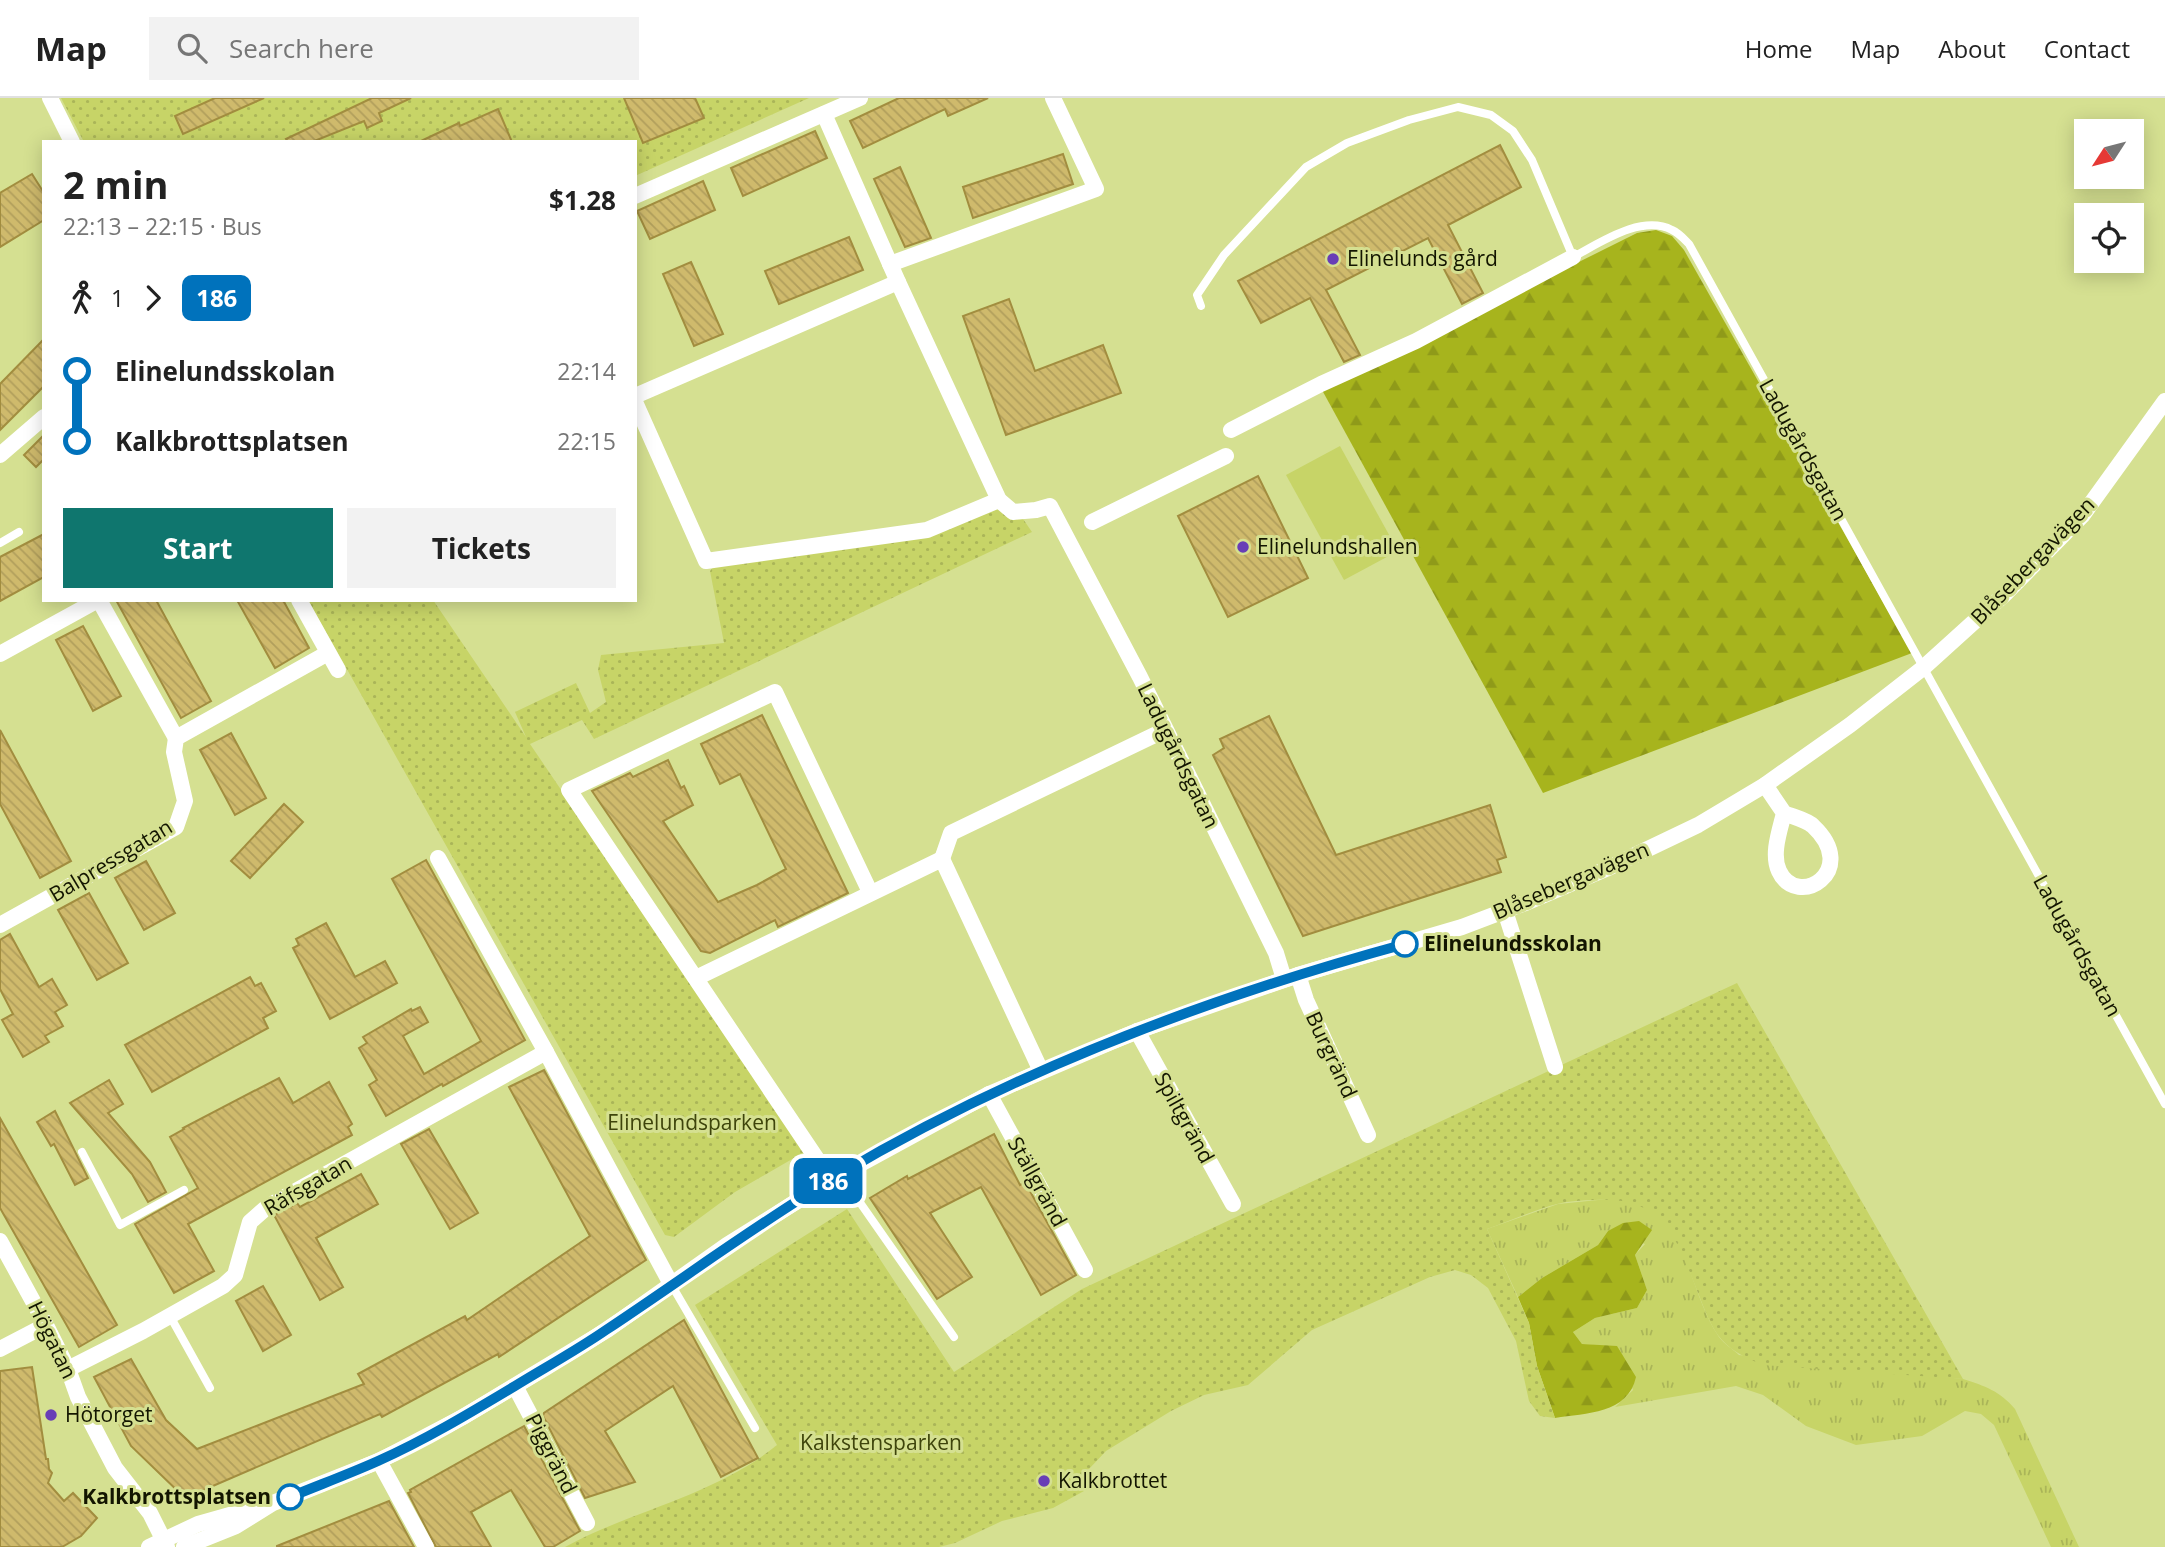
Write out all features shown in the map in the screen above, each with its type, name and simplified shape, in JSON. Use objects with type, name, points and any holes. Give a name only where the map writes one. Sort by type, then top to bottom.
[{"type":"street","points":[[50,98],[71,140]]},
{"type":"street","points":[[637,195],[860,98]]},
{"type":"street","points":[[890,264],[1096,189],[1053,98]]},
{"type":"street","points":[[637,411],[641,428],[706,562],[927,530],[999,500],[824,114]]},
{"type":"street","name":"Ladugårdsgatan","points":[[1231,430],[1321,384],[1416,341],[1573,257]]},
{"type":"street","points":[[637,395],[898,282]]},
{"type":"street","name":"Blåsebergavägen","points":[[160,1545],[226,1515],[274,1503],[379,1461],[463,1417],[607,1330],[745,1233],[835,1177],[989,1094],[1137,1031],[1291,977],[1505,911],[1606,869],[1698,825],[1765,785],[1923,668],[2007,592],[2082,516],[2165,401]]},
{"type":"street","points":[[0,455],[42,418]]},
{"type":"street","points":[[1092,522],[1226,456]]},
{"type":"street","name":"Ladugårdsgatan","points":[[999,500],[1013,512],[1050,506],[1276,953],[1291,977]]},
{"type":"street","points":[[0,653],[94,602]]},
{"type":"street","points":[[99,602],[176,738],[328,653]]},
{"type":"street","points":[[300,602],[338,670]]},
{"type":"street","points":[[835,1177],[569,790],[775,692],[870,892]]},
{"type":"street","points":[[1041,1071],[942,859],[951,833],[1165,730]]},
{"type":"street","name":"Balpressgatan","points":[[0,925],[176,827],[185,802],[174,752],[176,738]]},
{"type":"street","points":[[1765,785],[1784,813],[1812,825],[1828,846],[1832,863],[1827,876],[1813,885],[1799,887],[1788,883],[1778,870],[1776,851],[1784,813]]},
{"type":"street","points":[[438,858],[671,1284]]},
{"type":"street","points":[[696,978],[942,859]]},
{"type":"street","points":[[1505,911],[1555,1067]]},
{"type":"street","name":"Burgränd","points":[[1291,977],[1306,1000],[1368,1135]]},
{"type":"street","name":"Spiltgränd","points":[[1137,1031],[1233,1204]]},
{"type":"street","name":"Räfsgatan","points":[[68,1369],[223,1286],[235,1275],[250,1222],[267,1207],[546,1052]]},
{"type":"street","name":"Ställgränd","points":[[989,1094],[1085,1270]]},
{"type":"street","name":"Högatan","points":[[0,1241],[46,1325],[68,1369],[78,1397],[115,1468],[150,1513],[160,1545]]},
{"type":"street","points":[[0,1349],[46,1325]]},
{"type":"street","name":"Piggränd","points":[[515,1386],[587,1523]]},
{"type":"street","points":[[379,1461],[426,1547]]},
{"type":"street","name":"Blåsebergavägen","points":[[184,1547],[236,1526],[274,1503]]},
{"type":"lane","points":[[1201,306],[1197,295],[1224,255],[1306,167],[1347,143],[1409,120],[1458,107],[1491,115],[1513,131],[1532,160],[1573,257]]},
{"type":"lane","name":"Ladugårdsgatan","points":[[1573,257],[1636,227],[1658,224],[1675,230],[1689,244],[2165,1104]]},
{"type":"lane","points":[[0,543],[19,532]]},
{"type":"lane","points":[[82,1152],[120,1224],[184,1190]]},
{"type":"lane","points":[[835,1177],[954,1337]]},
{"type":"lane","points":[[671,1284],[755,1428]]},
{"type":"lane","points":[[170,1316],[210,1388]]},
{"type":"green space","points":[[61,98],[809,98],[637,175],[637,140],[83,140]]},
{"type":"green space","points":[[1656,230],[1672,236],[1684,250],[1912,653],[1543,793],[1322,390],[1637,233]]},
{"type":"green space","points":[[1340,446],[1398,551],[1344,580],[1286,475]]},
{"type":"green space","name":"Elinelundsparken","points":[[1010,500],[1032,532],[594,739],[582,720],[530,744],[806,1151],[735,1192],[674,1237],[665,1235],[309,602],[434,602],[526,737],[515,712],[576,683],[590,713],[606,702],[598,670],[601,655],[724,643],[710,571],[721,557],[856,546]]},
{"type":"green space","name":"Kalkstensparken","points":[[1737,983],[1963,1379],[1763,1365],[1741,1355],[1718,1335],[1674,1238],[1652,1213],[1637,1205],[1618,1201],[1571,1201],[1540,1209],[1487,1229],[1529,1323],[1537,1366],[1555,1418],[1540,1416],[1529,1401],[1516,1341],[1488,1288],[1471,1275],[1455,1270],[1430,1277],[1312,1330],[1248,1385],[1204,1395],[1171,1411],[1106,1451],[1089,1469],[1084,1491],[1053,1508],[1002,1521],[955,1543],[939,1547],[565,1547],[728,1477],[777,1445],[695,1305],[847,1209],[954,1372],[1082,1289]]},
{"type":"green space","points":[[1618,1198],[1644,1206],[1660,1218],[1681,1249],[1709,1321],[1721,1340],[1739,1355],[1963,1379],[1998,1393],[2015,1409],[2079,1547],[2051,1547],[1994,1425],[1981,1414],[1965,1411],[1922,1436],[1856,1445],[1806,1426],[1763,1395],[1736,1386],[1615,1407],[1633,1390],[1617,1347],[1582,1344],[1573,1332],[1595,1318],[1637,1308],[1647,1290],[1635,1255],[1645,1244],[1608,1231],[1598,1245],[1542,1278],[1518,1297],[1487,1229],[1558,1204]]},
{"type":"green space","points":[[1639,1221],[1652,1230],[1635,1255],[1647,1290],[1637,1308],[1595,1318],[1573,1332],[1582,1344],[1617,1346],[1636,1377],[1631,1389],[1615,1405],[1604,1410],[1555,1418],[1537,1366],[1529,1323],[1518,1297],[1542,1278],[1598,1245],[1608,1231],[1623,1223]]},
{"type":"building","points":[[215,98],[264,98],[183,134],[175,116]]},
{"type":"building","points":[[372,98],[411,98],[379,113],[382,121],[367,128],[364,121],[317,140],[286,139]]},
{"type":"building","points":[[624,98],[695,98],[704,118],[643,143]]},
{"type":"building","points":[[899,98],[988,98],[948,116],[945,109],[863,148],[850,121]]},
{"type":"building","points":[[498,109],[511,140],[423,140],[459,123],[460,126]]},
{"type":"building","points":[[815,131],[827,158],[743,196],[731,168]]},
{"type":"building","name":"Elinelunds gård","points":[[1500,145],[1521,187],[1448,225],[1483,293],[1462,304],[1428,238],[1326,290],[1360,355],[1344,362],[1310,298],[1261,323],[1238,281]]},
{"type":"building","points":[[1063,154],[1073,184],[973,218],[963,187]]},
{"type":"building","points":[[900,167],[931,238],[905,247],[874,179]]},
{"type":"building","points":[[32,174],[42,190],[42,221],[0,247],[0,193]]},
{"type":"building","points":[[703,181],[715,210],[650,239],[637,211]]},
{"type":"building","points":[[849,237],[863,270],[779,304],[765,271]]},
{"type":"building","points":[[691,262],[723,334],[694,346],[663,274]]},
{"type":"building","points":[[1009,299],[1035,371],[1103,345],[1121,393],[1006,435],[963,316]]},
{"type":"building","points":[[42,341],[42,388],[0,430],[0,384]]},
{"type":"building","points":[[42,437],[42,461],[36,467],[24,455]]},
{"type":"building","name":"Elinelundshallen","points":[[1258,476],[1308,578],[1228,617],[1178,516]]},
{"type":"building","points":[[42,535],[42,578],[0,601],[0,557]]},
{"type":"building","points":[[117,602],[157,602],[211,701],[181,718]]},
{"type":"building","points":[[238,602],[284,602],[309,648],[275,668]]},
{"type":"building","points":[[83,626],[121,696],[93,711],[56,640]]},
{"type":"building","points":[[762,715],[848,893],[778,927],[775,920],[710,953],[701,951],[592,791],[630,773],[633,777],[668,760],[681,788],[684,786],[693,805],[663,821],[718,902],[757,885],[786,869],[740,774],[720,784],[701,744]]},
{"type":"building","points":[[1269,716],[1336,855],[1490,805],[1506,857],[1497,860],[1501,872],[1303,936],[1213,755],[1224,748],[1220,739]]},
{"type":"building","points":[[0,730],[71,861],[40,878],[0,804]]},
{"type":"building","points":[[231,733],[266,798],[235,815],[200,750]]},
{"type":"building","points":[[284,804],[303,822],[250,878],[231,861]]},
{"type":"building","points":[[426,860],[525,1040],[386,1116],[369,1085],[377,1080],[359,1048],[367,1043],[363,1037],[411,1009],[412,1011],[420,1007],[428,1022],[403,1036],[424,1074],[481,1041],[392,879]]},
{"type":"building","points":[[146,861],[175,913],[144,930],[115,878]]},
{"type":"building","points":[[89,893],[128,963],[97,980],[58,910]]},
{"type":"building","points":[[326,923],[355,977],[385,961],[397,983],[330,1019],[293,948],[299,945],[296,939]]},
{"type":"building","points":[[10,934],[39,987],[52,979],[67,1005],[55,1012],[63,1026],[45,1036],[49,1042],[23,1057],[2,1020],[13,1014],[0,989],[0,940]]},
{"type":"building","points":[[250,977],[255,986],[261,983],[276,1011],[263,1018],[268,1028],[152,1092],[125,1045]]},
{"type":"building","points":[[544,1070],[646,1260],[499,1357],[498,1354],[382,1417],[380,1414],[185,1498],[131,1446],[94,1377],[131,1359],[166,1420],[197,1449],[364,1384],[358,1374],[465,1316],[467,1320],[590,1236],[509,1087]]},
{"type":"building","points":[[279,1078],[293,1103],[329,1082],[352,1124],[348,1127],[352,1135],[188,1224],[214,1271],[174,1293],[135,1224],[198,1188],[170,1137]]},
{"type":"building","points":[[109,1080],[123,1104],[108,1113],[150,1162],[166,1192],[148,1202],[132,1174],[70,1103]]},
{"type":"building","points":[[55,1111],[88,1178],[75,1185],[54,1144],[51,1146],[37,1122]]},
{"type":"building","points":[[0,1118],[117,1325],[79,1347],[0,1208]]},
{"type":"building","points":[[429,1129],[478,1213],[450,1229],[401,1144]]},
{"type":"building","points":[[994,1134],[1020,1185],[1025,1182],[1076,1275],[1041,1295],[981,1187],[930,1213],[972,1277],[937,1299],[870,1198],[907,1176],[908,1179]]},
{"type":"building","points":[[361,1174],[378,1204],[316,1238],[343,1287],[320,1300],[274,1215],[297,1203],[300,1207]]},
{"type":"building","points":[[263,1286],[291,1335],[263,1351],[236,1301]]},
{"type":"building","points":[[684,1320],[758,1458],[721,1477],[673,1386],[605,1431],[635,1482],[585,1498],[543,1416],[544,1413]]},
{"type":"building","points":[[32,1367],[46,1459],[52,1473],[48,1483],[64,1501],[73,1493],[97,1518],[81,1536],[62,1547],[0,1547],[0,1371]]},
{"type":"building","points":[[524,1426],[580,1531],[553,1547],[545,1547],[511,1490],[471,1512],[491,1547],[436,1547],[408,1493],[410,1490]]},
{"type":"building","points":[[389,1501],[414,1547],[277,1547],[277,1546]]},
{"type":"bus line","name":"186","points":[[290,1497],[379,1461],[463,1417],[607,1330],[727,1245],[811,1192],[989,1094],[1137,1031],[1321,967],[1405,944]]},
{"type":"place","name":"Elinelunds gård","points":[[1333,259]]},
{"type":"place","name":"Elinelundshallen","points":[[1243,547]]},
{"type":"place","name":"Elinelundsskolan","points":[[1405,944]]},
{"type":"place","name":"Hötorget","points":[[51,1415]]},
{"type":"place","name":"Kalkbrottet","points":[[1044,1481]]},
{"type":"place","name":"Kalkbrottsplatsen","points":[[290,1497]]}]
